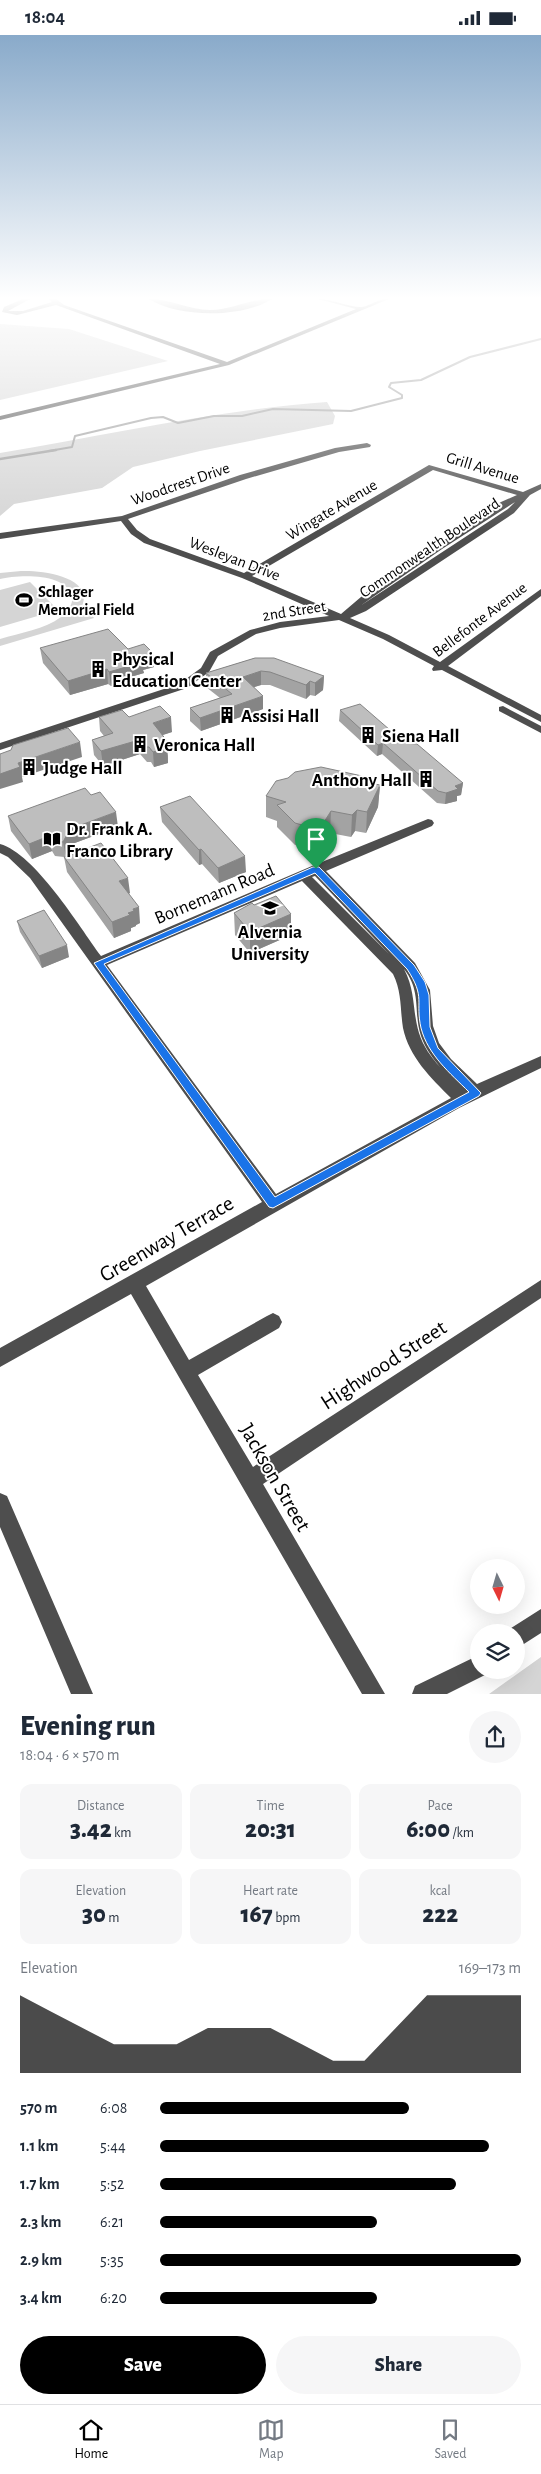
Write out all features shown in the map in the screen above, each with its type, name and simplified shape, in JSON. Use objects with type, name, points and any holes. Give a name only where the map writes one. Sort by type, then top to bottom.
[{"type":"street","points":[[0,419],[175,376]]},
{"type":"street","name":"Woodcrest Drive","points":[[0,536],[123,519],[243,477],[338,450],[367,445]]},
{"type":"street","name":"Grill Avenue","points":[[432,467],[526,495]]},
{"type":"street","name":"Wingate Avenue","points":[[245,577],[432,467]]},
{"type":"street","name":"Commonwealth Boulevard","points":[[343,617],[363,609],[511,511],[526,495],[541,486]]},
{"type":"street","name":"Wesleyan Drive","points":[[123,519],[134,532],[147,541],[245,577],[343,617]]},
{"type":"street","name":"Bellefonte Avenue","points":[[438,668],[541,592]]},
{"type":"street","name":"Commonwealth Boulevard","points":[[343,617],[366,635],[438,668],[540,726]]},
{"type":"street","name":"2nd Street","points":[[0,747],[183,686],[206,670],[214,654],[253,632],[280,625],[343,617]]},
{"type":"street","name":"Bornemann Road","points":[[98,963],[428,823]]},
{"type":"street","points":[[0,849],[12,854],[34,875],[273,1203]]},
{"type":"street","points":[[310,872],[398,971],[406,984],[410,1005],[409,1021],[420,1054],[469,1096]]},
{"type":"street","name":"Greenway Terrace","points":[[0,1358],[135,1284],[273,1203],[512,1073],[541,1062]]},
{"type":"street","name":"Jackson Street","points":[[135,1284],[251,1480],[374,1694]]},
{"type":"street","name":"Highwood Street","points":[[251,1480],[541,1288]]},
{"type":"street","points":[[187,1371],[273,1322]]},
{"type":"street","points":[[0,1503],[82,1694]]},
{"type":"street","points":[[525,1632],[541,1620]]},
{"type":"street","points":[[423,1694],[470,1670]]},
{"type":"shaded area","points":[[0,376],[102,376],[0,400]]},
{"type":"shaded area","points":[[327,402],[335,416],[333,424],[200,451],[133,467],[102,488],[14,504],[0,516],[0,453],[204,417]]},
{"type":"shaded area","points":[[21,571],[44,572],[69,579],[78,585],[83,593],[83,603],[76,616],[89,612],[94,618],[0,646],[0,639],[48,625],[55,621],[65,613],[72,603],[68,590],[62,583],[30,576],[0,579],[0,573]]},
{"type":"shaded area","name":"Schlager Memorial Field","points":[[30,582],[58,610],[0,627],[0,590]]},
{"type":"shaded area","points":[[541,1657],[541,1694],[489,1694],[510,1679],[525,1679],[525,1668]]},
{"type":"building","points":[[108,629],[128,649],[144,644],[153,653],[123,664],[126,667],[109,672],[107,669],[68,681],[40,648]]},
{"type":"building","points":[[255,658],[274,658],[324,676],[315,683],[310,681],[306,685],[270,672],[261,671],[243,677],[263,696],[200,718],[190,708],[232,694],[206,673]]},
{"type":"building","points":[[360,704],[405,743],[417,744],[463,783],[455,786],[458,789],[446,793],[438,791],[383,743],[378,745],[340,710]]},
{"type":"building","points":[[160,706],[171,717],[153,723],[167,741],[163,743],[167,748],[153,752],[139,740],[101,751],[92,740],[113,733],[99,717],[122,710],[129,717]]},
{"type":"building","points":[[68,728],[80,742],[18,763],[20,767],[0,774],[0,754],[11,750],[13,745]]},
{"type":"building","points":[[321,767],[362,776],[360,781],[380,785],[367,812],[357,810],[352,815],[331,811],[324,822],[320,821],[316,829],[295,823],[277,805],[286,802],[266,796],[276,781],[288,778],[295,772]]},
{"type":"building","points":[[85,788],[91,795],[100,792],[116,812],[70,829],[63,842],[53,841],[49,836],[29,844],[8,816]]},
{"type":"building","points":[[190,796],[245,856],[218,868],[160,807]]},
{"type":"building","points":[[101,843],[128,878],[119,881],[139,907],[128,913],[130,915],[112,922],[64,857]]},
{"type":"building","points":[[276,896],[291,914],[250,932],[234,913],[252,903],[254,905]]},
{"type":"building","points":[[44,910],[67,945],[39,956],[17,921]]},
{"type":"waterway","points":[[49,451],[72,447],[75,436],[151,418],[163,417],[178,423],[214,416],[242,416],[273,409],[351,411],[402,398],[402,395],[389,387],[391,383],[421,380],[429,376]]},
{"type":"waterway","points":[[0,459],[56,450]]},
{"type":"place","name":"Schlager Memorial Field","points":[[24,600]]},
{"type":"place","name":"Physical Education Center","points":[[98,669]]},
{"type":"place","name":"Assisi Hall","points":[[227,715]]},
{"type":"place","name":"Siena Hall","points":[[368,735]]},
{"type":"place","name":"Veronica Hall","points":[[140,744]]},
{"type":"place","name":"Judge Hall","points":[[29,767]]},
{"type":"place","name":"Anthony Hall","points":[[426,779]]},
{"type":"place","name":"Dr. Frank A. Franco Library","points":[[52,839]]},
{"type":"place","name":"Alvernia University","points":[[270,908]]},
{"type":"route","points":[[316,869],[410,967],[420,982],[425,995],[426,1027],[434,1050],[476,1093],[273,1203],[98,963],[316,869]]}]
